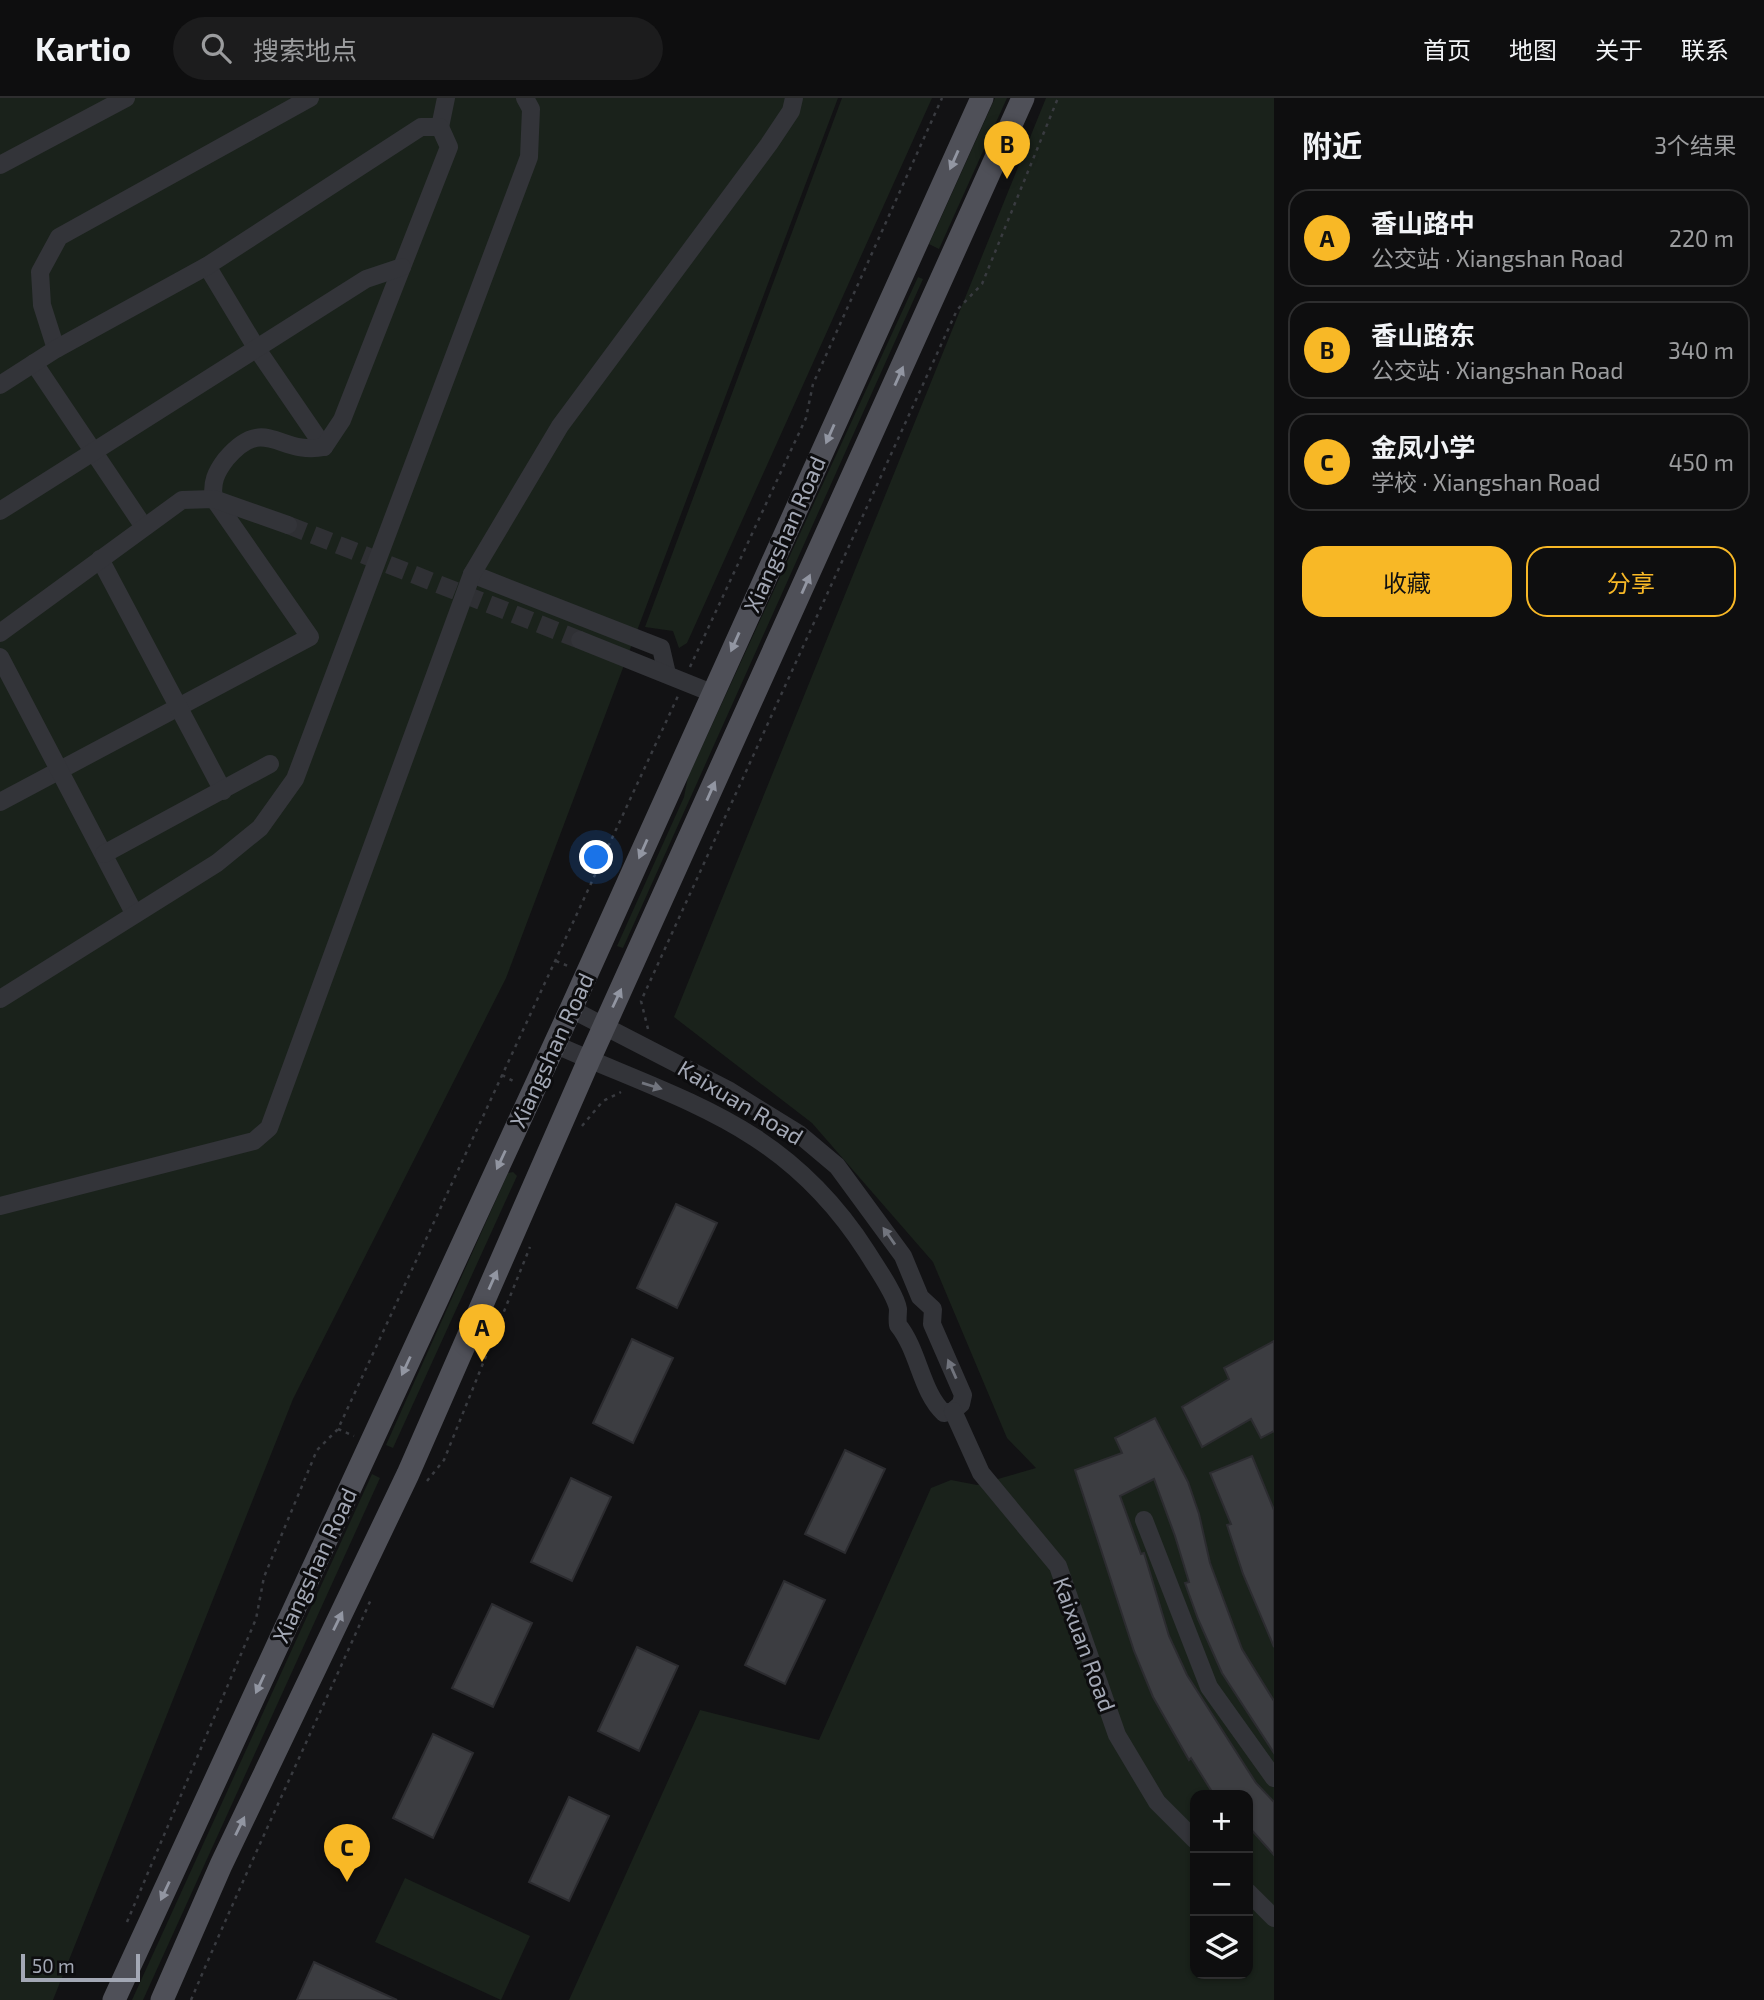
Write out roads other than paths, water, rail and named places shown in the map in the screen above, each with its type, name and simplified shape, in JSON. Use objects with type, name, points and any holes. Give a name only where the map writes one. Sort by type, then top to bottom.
[{"type":"main road","name":"Xiangshan Road","points":[[114,2000],[571,1009],[982,98]]},
{"type":"main road","name":"Xiangshan Road","points":[[162,2000],[221,1865],[408,1474],[604,1026],[1023,98]]},
{"type":"street","points":[[0,165],[125,98]]},
{"type":"street","points":[[56,349],[42,305],[40,272],[59,237],[310,98]]},
{"type":"street","points":[[0,802],[57,769],[310,636],[214,499],[213,481],[220,466],[248,438],[259,437],[307,450],[324,446],[342,421],[449,147],[440,128],[446,98]]},
{"type":"street","points":[[0,999],[217,863],[260,828],[295,779],[529,157],[528,103],[509,98]]},
{"type":"street","points":[[0,1206],[254,1141],[269,1128],[472,574],[560,426],[769,144],[791,111],[794,98]]},
{"type":"street","points":[[0,385],[56,349],[207,266],[421,127],[440,128]]},
{"type":"street","points":[[207,266],[257,349],[324,446]]},
{"type":"street","points":[[0,511],[366,279],[402,267]]},
{"type":"street","points":[[34,363],[96,450],[144,527]]},
{"type":"street","points":[[0,633],[182,499],[214,499],[288,525]]},
{"type":"street","points":[[100,559],[223,791]]},
{"type":"street","points":[[472,574],[661,648],[667,674]]},
{"type":"street","points":[[580,640],[712,693]]},
{"type":"street","points":[[0,657],[134,913]]},
{"type":"street","points":[[104,854],[270,764]]},
{"type":"street","name":"Kaixuan Road","points":[[554,1044],[683,1097],[743,1127],[797,1166],[832,1201],[879,1271],[898,1309],[898,1325],[908,1333],[933,1401],[944,1413],[953,1411],[961,1404],[963,1395],[932,1324],[933,1309],[920,1297],[903,1256],[837,1166],[799,1134],[728,1090],[571,1009]]},
{"type":"street","points":[[898,1309],[908,1298],[920,1297]]},
{"type":"street","points":[[908,1333],[920,1334],[932,1324]]},
{"type":"street","name":"Kaixuan Road","points":[[953,1411],[981,1473],[1022,1518],[1058,1566],[1117,1735],[1157,1802],[1190,1835]]},
{"type":"street","points":[[1144,1520],[1209,1688],[1274,1778]]},
{"type":"street","points":[[1253,1897],[1274,1918]]},
{"type":"tunnel","points":[[288,525],[580,640]]},
{"type":"place","name":"香山路东","points":[[1007,179]]},
{"type":"place","name":"香山路中","points":[[482,1362]]},
{"type":"place","name":"金凤小学","points":[[347,1882]]}]
